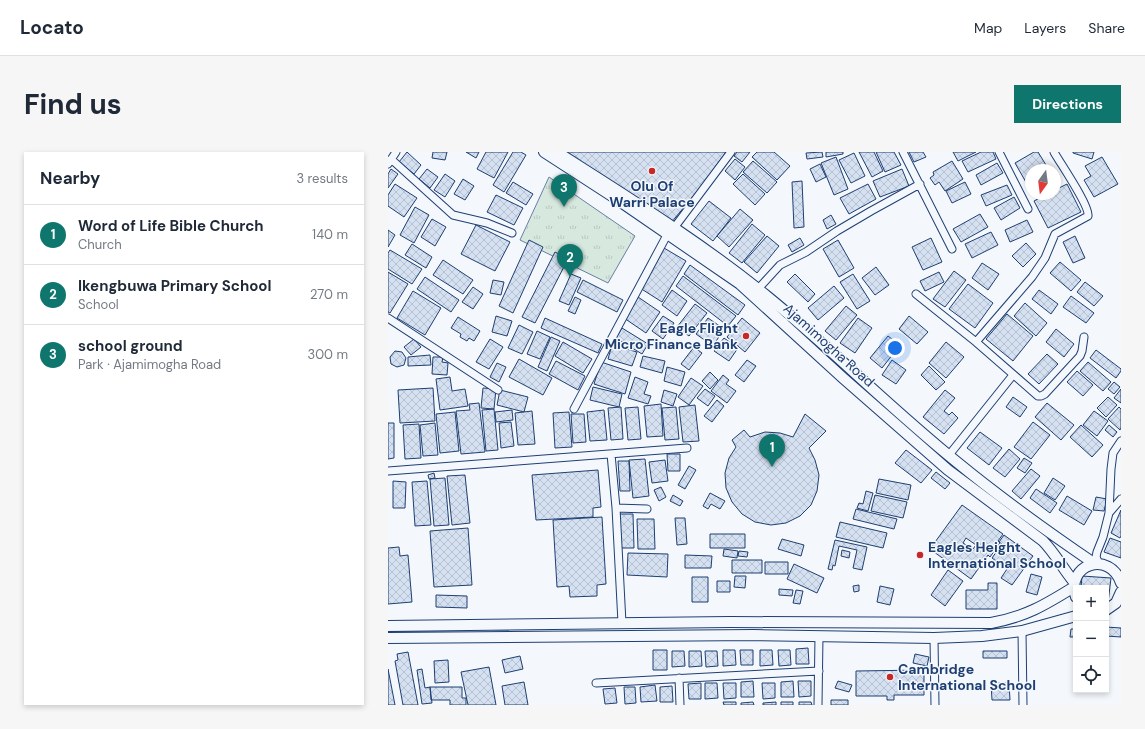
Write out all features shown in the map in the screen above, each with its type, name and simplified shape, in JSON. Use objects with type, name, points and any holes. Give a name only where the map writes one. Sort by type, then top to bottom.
[{"type":"main road","name":"Ajamimogha Road","points":[[544,152],[615,198],[739,274],[808,331],[949,456],[1031,519],[1097,564],[1111,568],[1120,579]]},
{"type":"main road","name":"Ajamimogha Road","points":[[557,152],[671,232],[691,249],[740,284],[849,384],[942,465],[1052,550],[1073,586]]},
{"type":"main road","points":[[1076,585],[1077,575],[1082,570],[1088,566],[1097,564]]},
{"type":"main road","points":[[388,626],[730,622],[991,623],[1009,620],[1025,614],[1073,590]]},
{"type":"main road","points":[[1109,608],[1116,603],[1121,592]]},
{"type":"main road","points":[[1109,609],[1121,610]]},
{"type":"main road","points":[[388,638],[754,635],[934,638],[982,636],[1022,631],[1073,617]]},
{"type":"main road","points":[[488,625],[490,638]]},
{"type":"street","points":[[396,152],[390,161],[453,215],[488,223],[512,233]]},
{"type":"street","points":[[574,409],[671,232],[731,152]]},
{"type":"street","points":[[904,152],[952,249]]},
{"type":"street","points":[[999,152],[1028,209]]},
{"type":"street","points":[[976,342],[1032,277],[1045,258],[1056,234],[1088,216],[1088,210],[1083,200],[1054,152]]},
{"type":"street","points":[[758,289],[780,265],[806,252],[871,210],[920,184]]},
{"type":"street","points":[[916,294],[976,342],[1038,396],[1042,396],[1080,356],[1084,337]]},
{"type":"street","points":[[388,318],[498,390]]},
{"type":"street","points":[[949,456],[1013,375]]},
{"type":"street","points":[[1097,564],[1097,552],[1103,537],[1109,513],[1113,453],[1121,442]]},
{"type":"street","points":[[388,471],[687,448]]},
{"type":"street","points":[[611,454],[616,508],[622,623]]},
{"type":"street","points":[[1109,513],[1121,499]]},
{"type":"street","points":[[616,508],[647,509]]},
{"type":"street","points":[[1022,631],[1023,705]]},
{"type":"street","points":[[818,705],[819,636]]},
{"type":"street","points":[[934,638],[935,705]]},
{"type":"street","points":[[596,683],[819,671]]},
{"type":"street","points":[[679,678],[680,705]]},
{"type":"green space","points":[[549,177],[635,236],[608,283],[520,240]]},
{"type":"building","points":[[407,152],[421,165],[414,174],[399,162]]},
{"type":"building","points":[[433,152],[447,152],[445,160],[432,158]]},
{"type":"building","points":[[466,152],[479,152],[476,158]]},
{"type":"building","points":[[486,152],[508,152],[494,178],[477,169]]},
{"type":"building","points":[[513,152],[521,152],[526,155],[504,192],[493,185]]},
{"type":"building","name":"Olu Of Warri Palace","points":[[567,152],[726,152],[699,189],[671,223],[566,154]]},
{"type":"building","points":[[737,152],[750,152],[742,162],[734,156]]},
{"type":"building","points":[[757,152],[774,152],[790,166],[777,180],[752,157]]},
{"type":"building","points":[[822,152],[823,157],[807,159],[806,153]]},
{"type":"building","points":[[826,152],[843,152],[843,154],[826,157]]},
{"type":"building","points":[[859,152],[874,152],[883,171],[872,177]]},
{"type":"building","points":[[876,152],[894,152],[901,165],[885,172]]},
{"type":"building","points":[[909,152],[923,152],[926,157],[914,162]]},
{"type":"building","points":[[953,152],[976,152],[958,161]]},
{"type":"building","points":[[981,152],[993,152],[996,159],[968,172],[962,161]]},
{"type":"building","points":[[1034,152],[1038,152],[1045,164],[1025,164],[1025,180],[1015,163]]},
{"type":"building","points":[[1073,152],[1094,152],[1092,159]]},
{"type":"building","points":[[854,153],[865,176],[851,183],[839,160]]},
{"type":"building","points":[[836,157],[848,189],[834,195],[821,163]]},
{"type":"building","points":[[1102,157],[1118,184],[1094,197],[1084,180],[1091,176],[1085,166]]},
{"type":"building","points":[[735,159],[745,167],[735,180],[725,171]]},
{"type":"building","points":[[753,161],[777,182],[767,193],[743,172]]},
{"type":"building","points":[[952,161],[963,179],[945,191],[939,182],[935,185],[930,178],[934,175],[933,172]]},
{"type":"building","points":[[997,163],[1003,173],[981,185],[976,175]]},
{"type":"building","points":[[820,164],[826,177],[816,182],[810,169]]},
{"type":"building","points":[[391,169],[398,174],[388,188],[388,174]]},
{"type":"building","points":[[427,169],[438,177],[430,188],[419,179]]},
{"type":"building","points":[[902,169],[909,186],[880,197],[873,181]]},
{"type":"building","points":[[445,174],[455,181],[445,197],[434,190]]},
{"type":"building","points":[[743,174],[765,194],[755,205],[733,184]]},
{"type":"building","points":[[463,179],[474,186],[465,200],[454,194]]},
{"type":"building","points":[[802,181],[804,227],[794,228],[792,182]]},
{"type":"building","points":[[513,182],[533,194],[526,205],[506,193]]},
{"type":"building","points":[[965,182],[971,194],[952,203],[946,191]]},
{"type":"building","points":[[395,184],[417,198],[404,217],[388,206],[388,195]]},
{"type":"building","points":[[868,184],[876,199],[849,214],[840,198]]},
{"type":"building","points":[[1067,184],[1081,212],[1048,228],[1034,201],[1061,200],[1061,187]]},
{"type":"building","points":[[1007,185],[1012,195],[986,206],[981,195]]},
{"type":"building","points":[[496,195],[523,208],[514,225],[487,212]]},
{"type":"building","points":[[1014,197],[1020,208],[1001,220],[994,208]]},
{"type":"building","points":[[709,201],[731,218],[713,241],[691,224]]},
{"type":"building","points":[[415,207],[429,215],[414,243],[400,235]]},
{"type":"building","points":[[740,209],[753,220],[729,247],[717,236]]},
{"type":"building","points":[[980,214],[988,227],[961,242],[953,229]]},
{"type":"building","points":[[831,215],[836,224],[827,229],[823,220]]},
{"type":"building","points":[[432,219],[446,227],[435,246],[421,237]]},
{"type":"building","points":[[1027,220],[1033,232],[1010,242],[1005,230]]},
{"type":"building","points":[[752,224],[765,235],[742,263],[729,253]]},
{"type":"building","points":[[476,225],[510,242],[495,271],[461,254]]},
{"type":"building","points":[[388,230],[395,235],[388,247]]},
{"type":"building","points":[[991,232],[998,245],[972,258],[965,244]]},
{"type":"building","points":[[767,236],[779,246],[757,273],[744,262]]},
{"type":"building","points":[[1075,236],[1085,258],[1073,263],[1063,242]]},
{"type":"building","points":[[800,238],[804,245],[792,252],[788,245]]},
{"type":"building","points":[[931,238],[942,262],[923,270],[912,247]]},
{"type":"building","points":[[529,240],[543,247],[513,313],[499,306]]},
{"type":"building","points":[[838,240],[854,268],[839,277],[823,249]]},
{"type":"building","points":[[1026,243],[1036,254],[1023,267],[1012,256]]},
{"type":"building","points":[[412,244],[432,257],[426,268],[405,255]]},
{"type":"building","points":[[664,248],[686,261],[662,302],[640,288]]},
{"type":"building","points":[[390,250],[422,269],[412,284],[388,269],[388,253]]},
{"type":"building","points":[[555,252],[568,259],[535,323],[522,317]]},
{"type":"building","points":[[443,260],[473,280],[463,294],[433,275]]},
{"type":"building","points":[[1060,262],[1081,280],[1071,291],[1050,273]]},
{"type":"building","points":[[982,263],[999,274],[988,290],[972,278]]},
{"type":"building","points":[[690,265],[745,305],[738,315],[684,274]]},
{"type":"building","points":[[876,267],[889,285],[875,295],[862,278]]},
{"type":"building","points":[[954,271],[966,280],[945,307],[933,299]]},
{"type":"building","points":[[388,272],[408,284],[390,313],[388,312]]},
{"type":"building","points":[[939,272],[944,282],[925,291],[920,281]]},
{"type":"building","points":[[571,274],[581,278],[569,305],[559,301]]},
{"type":"building","points":[[795,274],[815,294],[808,302],[787,282]]},
{"type":"building","points":[[853,274],[870,301],[857,309],[840,282]]},
{"type":"building","points":[[683,276],[736,316],[728,326],[676,286]]},
{"type":"building","points":[[425,277],[459,300],[451,312],[417,289]]},
{"type":"building","points":[[493,280],[504,282],[501,295],[490,293]]},
{"type":"building","points":[[583,280],[623,300],[617,312],[577,292]]},
{"type":"building","points":[[1085,282],[1103,296],[1094,306],[1077,292]]},
{"type":"building","points":[[968,284],[993,303],[975,328],[949,309]]},
{"type":"building","points":[[834,286],[844,298],[818,320],[808,308]]},
{"type":"building","points":[[473,287],[483,294],[473,309],[462,302]]},
{"type":"building","points":[[672,290],[687,301],[677,316],[662,305]]},
{"type":"building","points":[[1039,290],[1058,304],[1051,314],[1032,299]]},
{"type":"building","points":[[413,291],[441,308],[425,335],[397,318]]},
{"type":"building","points":[[1071,296],[1094,313],[1086,323],[1063,307]]},
{"type":"building","points":[[575,297],[581,300],[575,314],[568,311]]},
{"type":"building","points":[[638,297],[660,312],[646,333],[624,318]]},
{"type":"building","points":[[1025,303],[1047,323],[1036,336],[1014,316]]},
{"type":"building","points":[[695,304],[707,313],[689,336],[677,327]]},
{"type":"building","points":[[846,306],[857,315],[836,340],[825,331]]},
{"type":"building","points":[[1007,314],[1033,336],[1013,361],[986,339]]},
{"type":"building","points":[[496,316],[512,321],[507,336],[492,332]]},
{"type":"building","points":[[663,316],[674,323],[663,339],[652,331]]},
{"type":"building","points":[[909,316],[928,332],[917,344],[899,329]]},
{"type":"building","points":[[458,317],[480,331],[474,341],[469,338],[467,341],[460,337],[461,334],[451,328]]},
{"type":"building","points":[[545,318],[602,344],[598,353],[541,328]]},
{"type":"building","points":[[708,318],[724,329],[713,346],[696,334]]},
{"type":"building","points":[[742,318],[760,333],[745,352],[727,337]]},
{"type":"building","points":[[858,318],[872,328],[855,353],[840,343]]},
{"type":"building","points":[[519,325],[533,332],[522,354],[508,348]]},
{"type":"building","points":[[622,328],[648,344],[642,354],[616,338]]},
{"type":"building","points":[[1056,329],[1074,344],[1064,357],[1046,342]]},
{"type":"building","points":[[537,331],[550,337],[540,359],[527,354]]},
{"type":"building","points":[[888,336],[900,345],[882,368],[870,358]]},
{"type":"building","points":[[551,337],[560,341],[547,371],[538,367]]},
{"type":"building","points":[[724,338],[738,348],[729,361],[714,351]]},
{"type":"building","points":[[414,339],[421,347],[411,355],[404,347]]},
{"type":"building","points":[[490,339],[503,347],[489,369],[476,362]]},
{"type":"building","points":[[563,342],[592,359],[583,373],[555,356]]},
{"type":"building","points":[[946,342],[964,357],[946,378],[929,363]]},
{"type":"building","points":[[612,345],[637,352],[632,366],[608,359]]},
{"type":"building","points":[[694,347],[702,353],[689,370],[681,364]]},
{"type":"building","points":[[1096,350],[1121,369],[1116,378],[1090,358]]},
{"type":"building","points":[[395,351],[402,352],[406,358],[404,365],[397,367],[391,364],[390,357]]},
{"type":"building","points":[[1047,354],[1058,364],[1039,384],[1028,374]]},
{"type":"building","points":[[430,355],[431,365],[408,366],[408,357]]},
{"type":"building","points":[[643,356],[665,361],[662,373],[640,367]]},
{"type":"building","points":[[433,357],[443,357],[442,362],[448,363],[447,375],[432,374]]},
{"type":"building","points":[[519,359],[552,378],[543,395],[509,377]]},
{"type":"building","points":[[747,360],[756,366],[744,382],[735,375]]},
{"type":"building","points":[[892,360],[906,370],[896,384],[882,375]]},
{"type":"building","points":[[556,361],[585,376],[578,390],[549,374]]},
{"type":"building","points":[[601,362],[631,372],[625,394],[594,384]]},
{"type":"building","points":[[1088,362],[1111,382],[1103,391],[1080,371]]},
{"type":"building","points":[[497,363],[506,367],[499,382],[490,377]]},
{"type":"building","points":[[929,366],[945,382],[936,390],[921,375]]},
{"type":"building","points":[[667,367],[685,372],[681,386],[664,381]]},
{"type":"building","points":[[1077,371],[1093,385],[1083,396],[1067,382]]},
{"type":"building","points":[[710,372],[718,380],[710,389],[702,381]]},
{"type":"building","points":[[723,375],[729,380],[726,384],[736,391],[727,403],[711,391]]},
{"type":"building","points":[[450,377],[452,391],[465,389],[468,406],[440,410],[436,379]]},
{"type":"building","points":[[635,377],[648,382],[644,394],[651,396],[648,404],[628,398]]},
{"type":"building","points":[[691,378],[703,386],[689,405],[678,397]]},
{"type":"building","points":[[1114,382],[1120,387],[1114,394],[1108,389]]},
{"type":"building","points":[[593,387],[622,394],[619,407],[590,400]]},
{"type":"building","points":[[433,388],[435,421],[400,423],[398,390]]},
{"type":"building","points":[[483,388],[496,389],[494,409],[481,408]]},
{"type":"building","points":[[705,389],[715,396],[708,406],[697,398]]},
{"type":"building","points":[[1121,389],[1121,403],[1114,398]]},
{"type":"building","points":[[500,390],[528,397],[524,412],[497,405]]},
{"type":"building","points":[[664,390],[677,394],[673,406],[661,402]]},
{"type":"building","points":[[945,390],[955,398],[944,411],[949,415],[952,412],[958,418],[944,434],[923,417]]},
{"type":"building","points":[[1013,397],[1027,407],[1020,417],[1006,407]]},
{"type":"building","points":[[1108,397],[1117,405],[1106,417],[1097,408]]},
{"type":"building","points":[[717,400],[724,406],[712,422],[704,416]]},
{"type":"building","points":[[479,403],[485,452],[461,454],[456,411],[470,410],[469,404]]},
{"type":"building","points":[[1047,403],[1074,425],[1061,440],[1035,417]]},
{"type":"building","points":[[661,404],[663,436],[647,437],[644,406]]},
{"type":"building","points":[[695,405],[699,441],[683,442],[679,407]]},
{"type":"building","points":[[621,407],[623,439],[611,440],[608,408]]},
{"type":"building","points":[[638,407],[641,439],[628,440],[625,408]]},
{"type":"building","points":[[676,407],[679,439],[665,440],[662,408]]},
{"type":"building","points":[[1119,407],[1121,409],[1120,430],[1108,419]]},
{"type":"building","points":[[494,409],[498,450],[486,451],[482,410]]},
{"type":"building","points":[[512,410],[513,420],[496,422],[495,412]]},
{"type":"building","points":[[604,410],[607,440],[590,441],[587,412]]},
{"type":"building","points":[[532,411],[535,444],[518,445],[515,413]]},
{"type":"building","points":[[1094,411],[1108,421],[1097,436],[1083,425]]},
{"type":"building","points":[[455,412],[459,451],[440,453],[436,414]]},
{"type":"building","points":[[569,412],[572,447],[555,448],[553,413]]},
{"type":"building","points":[[571,414],[584,414],[586,442],[573,443]]},
{"type":"building","points":[[805,414],[826,431],[809,448],[815,460],[819,475],[817,491],[811,505],[800,516],[786,523],[771,525],[755,522],[742,514],[732,502],[726,488],[725,473],[729,458],[736,447],[732,440],[744,430],[750,437],[765,432],[780,433],[793,437]]},
{"type":"building","points":[[511,422],[514,446],[501,448],[499,423]]},
{"type":"building","points":[[1033,422],[1050,435],[1031,459],[1014,447]]},
{"type":"building","points":[[388,423],[394,423],[394,458],[388,459]]},
{"type":"building","points":[[435,423],[438,455],[423,456],[420,425]]},
{"type":"building","points":[[419,424],[421,458],[405,459],[403,425]]},
{"type":"building","points":[[1081,425],[1103,445],[1092,457],[1070,437]]},
{"type":"building","points":[[1109,425],[1117,432],[1113,437],[1105,430]]},
{"type":"building","points":[[980,432],[1002,448],[989,465],[967,448]]},
{"type":"building","points":[[1009,449],[1020,459],[1005,477],[993,468]]},
{"type":"building","points":[[906,450],[932,470],[921,483],[895,463]]},
{"type":"building","points":[[667,454],[680,454],[680,471],[668,471]]},
{"type":"building","points":[[1024,458],[1032,463],[1025,473],[1017,468]]},
{"type":"building","points":[[645,459],[649,496],[633,498],[629,460]]},
{"type":"building","points":[[665,460],[668,481],[652,483],[649,462]]},
{"type":"building","points":[[618,461],[629,461],[630,491],[620,491]]},
{"type":"building","points":[[689,466],[696,470],[685,489],[678,485]]},
{"type":"building","points":[[1031,469],[1040,476],[1021,499],[1012,491]]},
{"type":"building","points":[[598,470],[601,507],[593,508],[593,517],[536,520],[532,475]]},
{"type":"building","points":[[936,472],[950,483],[945,489],[931,478]]},
{"type":"building","points":[[434,473],[435,478],[429,479],[428,475]]},
{"type":"building","points":[[465,475],[470,523],[452,525],[447,476]]},
{"type":"building","points":[[445,478],[449,525],[434,526],[430,479]]},
{"type":"building","points":[[1053,478],[1065,486],[1055,500],[1044,493]]},
{"type":"building","points":[[879,479],[911,485],[908,500],[876,493]]},
{"type":"building","points":[[393,481],[406,482],[405,508],[393,508]]},
{"type":"building","points":[[427,481],[431,525],[415,526],[412,482]]},
{"type":"building","points":[[661,487],[666,497],[659,501],[654,490]]},
{"type":"building","points":[[1036,489],[1057,503],[1050,513],[1030,498]]},
{"type":"building","points":[[866,491],[873,493],[868,511],[857,508],[859,503],[863,504]]},
{"type":"building","points":[[710,493],[725,501],[720,509],[711,504],[708,509],[703,506]]},
{"type":"building","points":[[673,495],[683,501],[680,506],[670,501]]},
{"type":"building","points":[[875,495],[907,502],[903,518],[871,511]]},
{"type":"building","points":[[1067,496],[1092,511],[1084,525],[1059,510]]},
{"type":"building","points":[[1096,497],[1107,499],[1104,511],[1093,510]]},
{"type":"building","points":[[962,505],[1003,534],[998,541],[1000,543],[990,557],[988,555],[971,579],[930,549]],"holes":[[[966,538],[976,545],[973,549],[963,543]]]},
{"type":"building","points":[[856,509],[897,519],[894,529],[853,519]]},
{"type":"building","points":[[1121,510],[1121,536],[1120,538],[1111,533]]},
{"type":"building","points":[[618,514],[633,514],[634,548],[618,548]]},
{"type":"building","points":[[602,517],[606,584],[597,585],[597,596],[570,597],[569,586],[557,587],[553,520]]},
{"type":"building","points":[[675,518],[685,518],[687,544],[677,545]]},
{"type":"building","points":[[637,519],[654,519],[655,549],[638,549]]},
{"type":"building","points":[[840,522],[887,533],[883,548],[836,537]]},
{"type":"building","points":[[468,528],[472,585],[434,587],[430,531]]},
{"type":"building","points":[[710,534],[745,534],[745,548],[710,548]]},
{"type":"building","points":[[1004,535],[1033,556],[1012,585],[1001,578],[1007,569],[992,558],[1002,544],[999,542]]},
{"type":"building","points":[[1110,538],[1121,542],[1121,558],[1104,552]]},
{"type":"building","points":[[782,539],[804,545],[801,556],[778,549]]},
{"type":"building","points":[[835,540],[867,547],[862,570],[853,568],[857,550],[839,546],[835,566],[833,565],[832,570],[828,569]]},
{"type":"building","points":[[399,547],[400,556],[408,555],[412,602],[388,604],[388,548]]},
{"type":"building","points":[[724,549],[738,551],[737,558],[723,556]]},
{"type":"building","points":[[842,550],[850,552],[849,558],[841,556]]},
{"type":"building","points":[[739,551],[748,552],[747,557],[738,556]]},
{"type":"building","points":[[628,553],[668,554],[667,577],[627,575]]},
{"type":"building","points":[[685,555],[712,556],[711,568],[685,568]]},
{"type":"building","points":[[732,560],[762,560],[762,573],[732,573]]},
{"type":"building","points":[[765,562],[788,562],[788,574],[765,574]]},
{"type":"building","points":[[794,564],[824,578],[817,593],[787,579]]},
{"type":"building","points":[[948,570],[963,581],[945,606],[931,595]]},
{"type":"building","points":[[1031,574],[1042,577],[1037,595],[1026,592]]},
{"type":"building","points":[[735,576],[746,576],[745,588],[734,587]]},
{"type":"building","points":[[1082,576],[1111,578],[1109,595],[1109,585],[1081,585]]},
{"type":"building","points":[[692,577],[708,577],[708,602],[692,602]]},
{"type":"building","points":[[717,581],[730,581],[730,592],[717,592]]},
{"type":"building","points":[[988,583],[997,583],[997,609],[966,609],[966,590],[988,590]]},
{"type":"building","points":[[859,585],[859,591],[854,592],[853,586]]},
{"type":"building","points":[[880,586],[894,589],[890,605],[877,602]]},
{"type":"building","points":[[779,589],[793,590],[792,596],[779,595]]},
{"type":"building","points":[[796,590],[803,591],[800,604],[793,603]]},
{"type":"building","points":[[436,595],[467,596],[467,608],[436,607]]},
{"type":"building","points":[[1109,627],[1121,628],[1121,637],[1109,636]]},
{"type":"building","points":[[1071,629],[1073,629],[1073,637],[1070,637]]},
{"type":"building","points":[[808,648],[809,664],[796,664],[796,649]]},
{"type":"building","points":[[653,650],[667,650],[667,670],[653,670]]},
{"type":"building","points":[[723,650],[735,650],[736,665],[723,666]]},
{"type":"building","points":[[740,650],[753,650],[753,665],[741,665]]},
{"type":"building","points":[[760,650],[772,650],[773,665],[760,666]]},
{"type":"building","points":[[778,650],[790,650],[791,665],[779,666]]},
{"type":"building","points":[[672,651],[684,651],[685,666],[672,667]]},
{"type":"building","points":[[689,651],[701,651],[702,666],[689,667]]},
{"type":"building","points":[[705,651],[717,651],[718,666],[706,667]]},
{"type":"building","points":[[983,651],[1007,651],[1007,658],[983,658]]},
{"type":"building","points":[[408,652],[418,705],[403,705],[395,661],[398,660],[397,654]]},
{"type":"building","points":[[915,654],[929,657],[927,666],[913,663]]},
{"type":"building","points":[[520,656],[523,669],[505,673],[502,660]]},
{"type":"building","points":[[448,660],[449,682],[435,683],[434,661]]},
{"type":"building","points":[[489,667],[496,705],[468,705],[461,672]]},
{"type":"building","points":[[388,669],[395,705],[388,705]]},
{"type":"building","points":[[422,669],[425,688],[430,687],[432,703],[422,704],[417,670]]},
{"type":"building","points":[[924,670],[924,695],[894,695],[894,700],[887,700],[887,696],[856,696],[856,671]]},
{"type":"building","points":[[753,681],[754,697],[741,697],[741,682]]},
{"type":"building","points":[[793,681],[794,697],[781,697],[781,682]]},
{"type":"building","points":[[798,681],[811,681],[811,696],[799,697]]},
{"type":"building","points":[[838,681],[852,685],[849,692],[835,688]]},
{"type":"building","points":[[524,682],[528,705],[505,705],[502,686]]},
{"type":"building","points":[[701,683],[701,699],[689,699],[688,684]]},
{"type":"building","points":[[705,683],[717,683],[718,698],[705,699]]},
{"type":"building","points":[[723,683],[736,683],[736,698],[724,699]]},
{"type":"building","points":[[762,683],[775,683],[775,698],[763,699]]},
{"type":"building","points":[[991,683],[1009,683],[1010,700],[992,700]]},
{"type":"building","points":[[655,685],[657,701],[641,702],[640,687]]},
{"type":"building","points":[[672,686],[673,702],[660,702],[660,687]]},
{"type":"building","points":[[430,687],[462,687],[462,698],[466,698],[466,705],[450,705],[450,700],[431,700]]},
{"type":"building","points":[[624,687],[635,687],[636,703],[625,704]]},
{"type":"building","points":[[615,688],[617,703],[605,704],[603,689]]},
{"type":"building","points":[[831,700],[848,700],[848,705],[831,705]]},
{"type":"building","points":[[723,702],[736,702],[736,705],[724,705]]},
{"type":"building","points":[[753,702],[754,705],[741,705],[741,703]]},
{"type":"building","points":[[776,702],[776,705],[763,705],[763,703]]},
{"type":"building","points":[[781,702],[793,702],[793,705],[781,705]]},
{"type":"building","points":[[799,702],[811,702],[812,705],[799,705]]},
{"type":"place","name":"Olu Of Warri Palace","points":[[652,171]]},
{"type":"place","name":"school ground","points":[[564,207]]},
{"type":"place","name":"Ikengbuwa Primary School","points":[[570,277]]},
{"type":"place","name":"Eagle Flight Micro Finance Bank","points":[[746,336]]},
{"type":"place","name":"Word of Life Bible Church","points":[[772,467]]},
{"type":"place","name":"Eagles Height International School","points":[[920,555]]},
{"type":"place","name":"Cambridge International School","points":[[890,677]]}]
